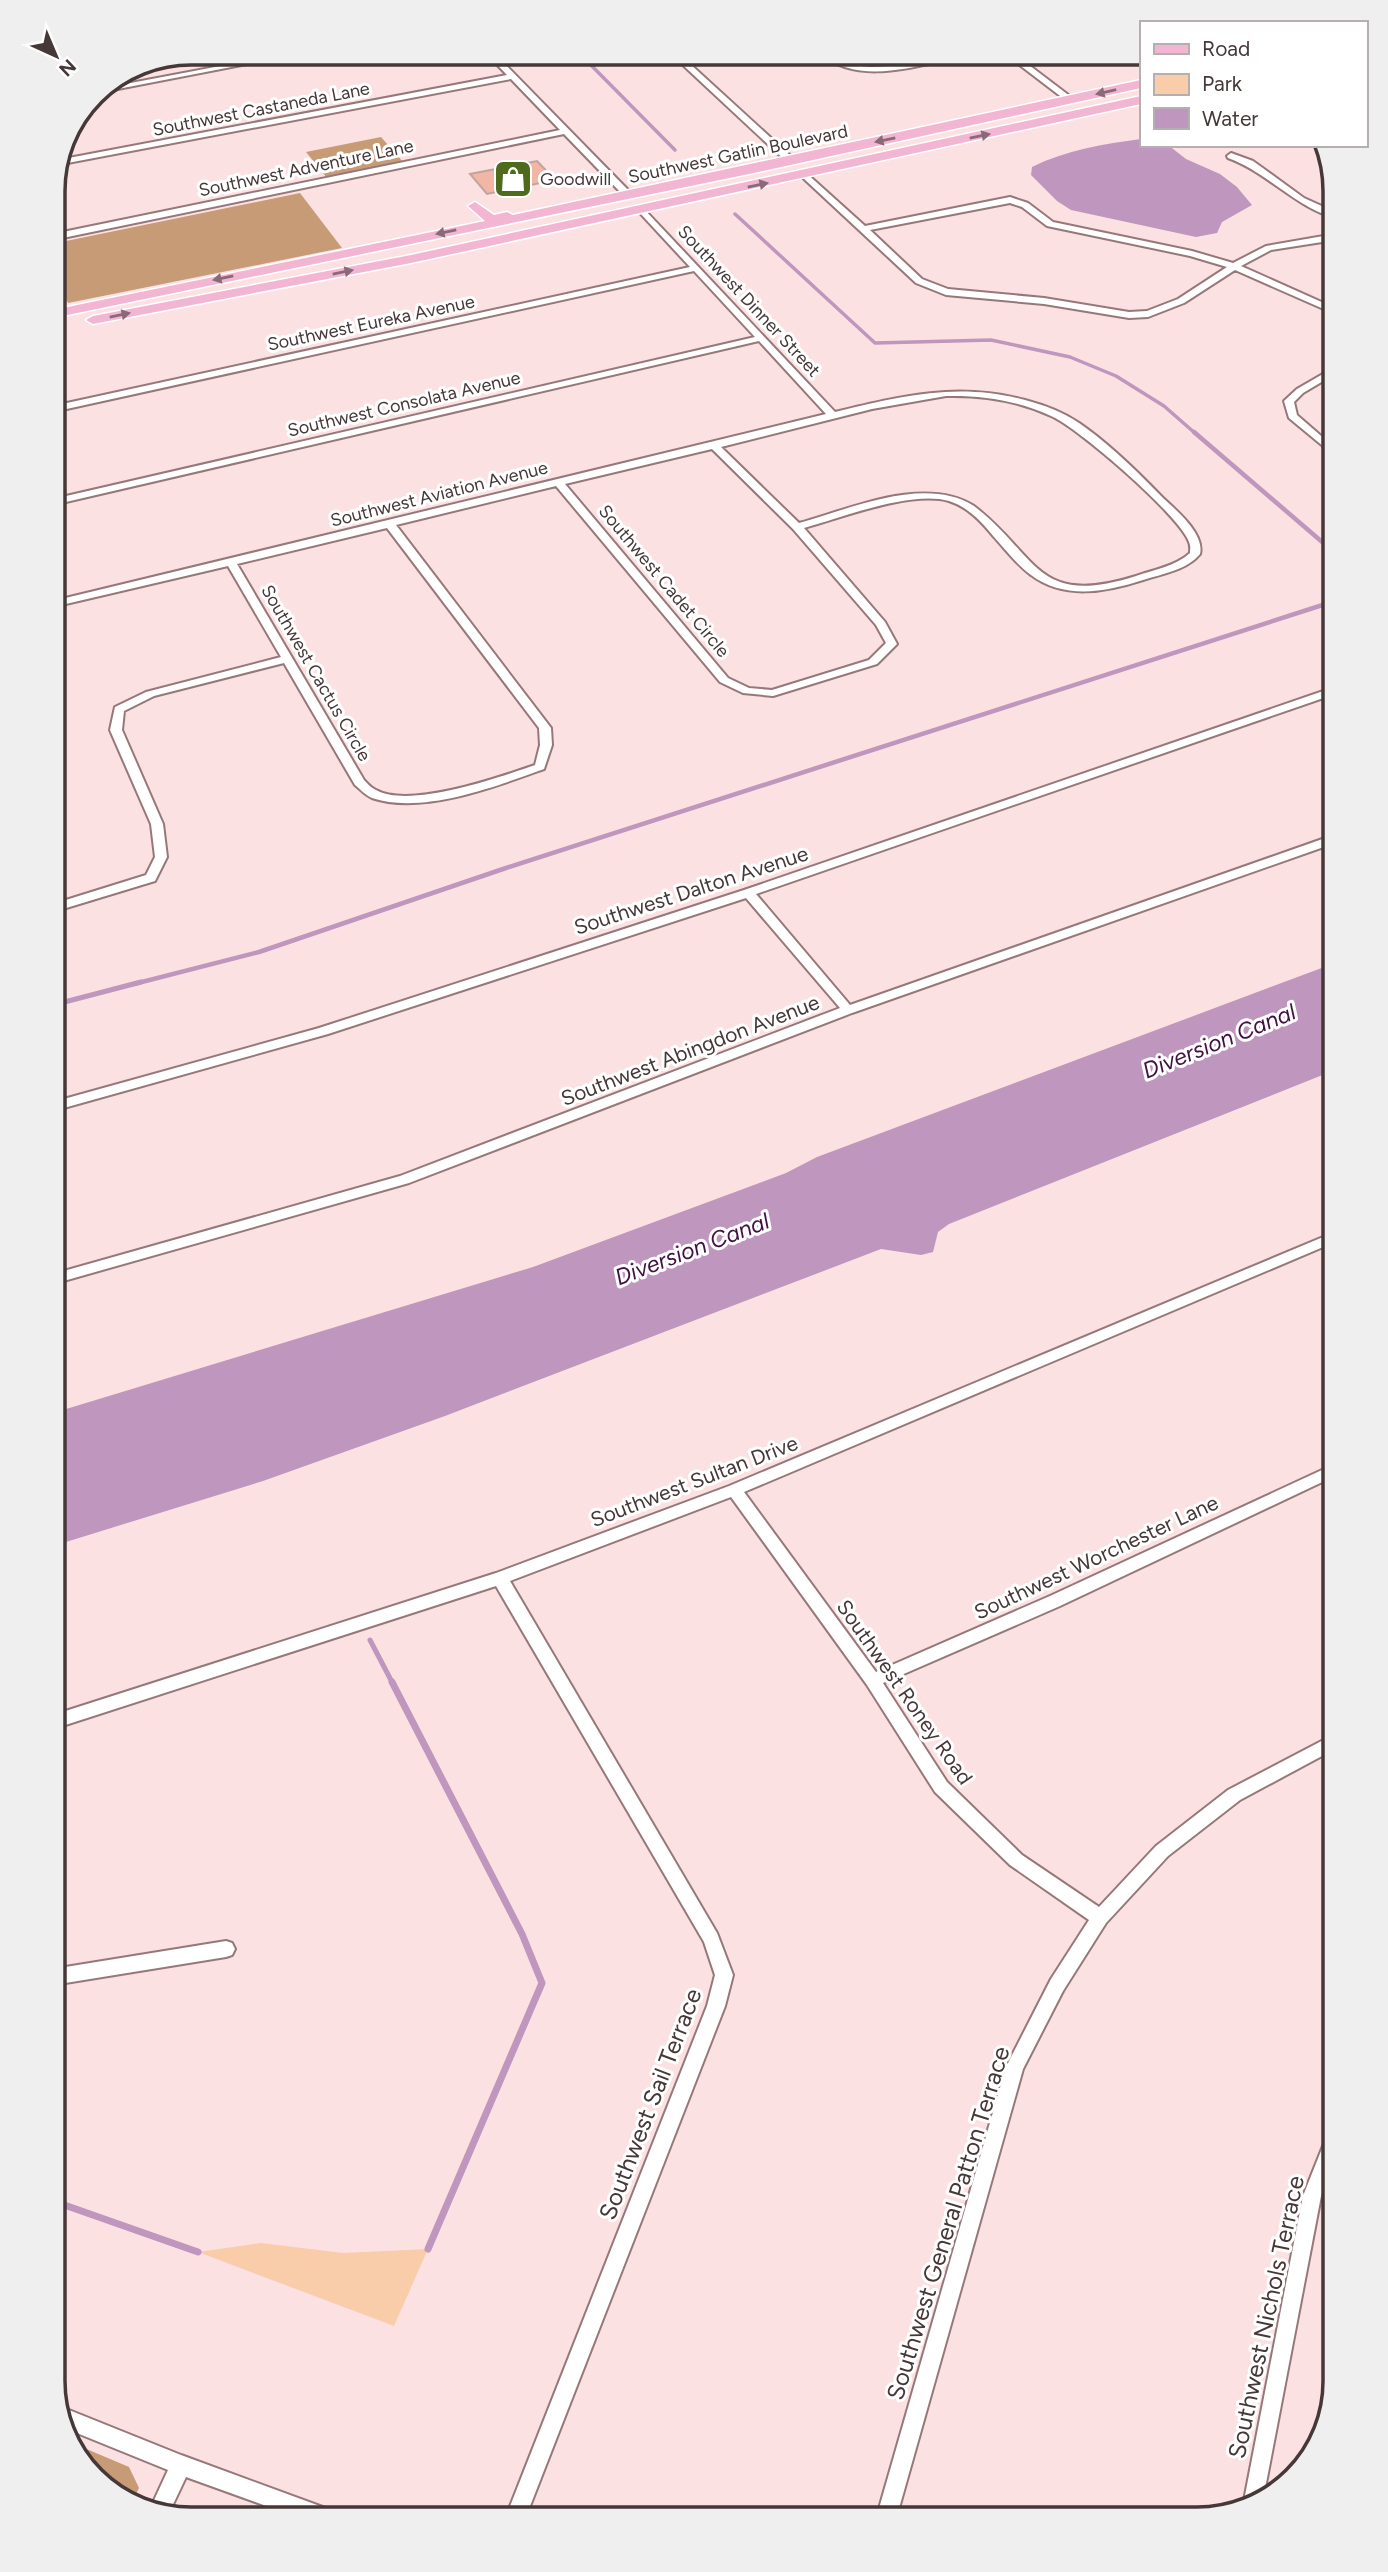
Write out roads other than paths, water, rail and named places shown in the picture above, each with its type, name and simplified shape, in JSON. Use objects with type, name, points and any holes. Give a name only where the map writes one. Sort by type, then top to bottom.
[{"type":"main road","name":"Southwest Gatlin Boulevard","points":[[65,307],[596,202],[1140,83]]},
{"type":"main road","name":"Southwest Gatlin Boulevard","points":[[65,326],[529,234],[1140,100]]},
{"type":"main road","points":[[642,210],[642,202],[650,197],[722,182],[749,170]]},
{"type":"main road","points":[[529,234],[545,227],[618,211],[626,205],[628,195]]},
{"type":"main road","points":[[475,226],[480,220],[473,210],[475,206],[495,219],[596,202]]},
{"type":"street","points":[[119,87],[233,65]]},
{"type":"street","points":[[502,65],[628,195]]},
{"type":"street","points":[[687,65],[791,161]]},
{"type":"street","points":[[844,65],[852,68],[889,68],[904,65]]},
{"type":"street","points":[[1024,65],[1071,100]]},
{"type":"street","name":"Southwest Castaneda Lane","points":[[68,161],[513,76]]},
{"type":"street","name":"Southwest Adventure Lane","points":[[65,235],[565,131]]},
{"type":"street","points":[[1231,156],[1250,163],[1301,200],[1323,210]]},
{"type":"street","points":[[805,175],[919,281],[946,292],[1044,301],[1129,315],[1148,314],[1181,301],[1269,248],[1323,239]]},
{"type":"street","points":[[864,229],[1010,200],[1024,205],[1050,224],[1148,243],[1234,267],[1323,306]]},
{"type":"street","name":"Southwest Dinner Street","points":[[642,210],[832,414]]},
{"type":"street","name":"Southwest Eureka Avenue","points":[[65,406],[696,268]]},
{"type":"street","name":"Southwest Consolata Avenue","points":[[65,499],[761,338]]},
{"type":"street","points":[[1323,377],[1289,401],[1292,416],[1323,443]]},
{"type":"street","name":"Southwest Aviation Avenue","points":[[65,601],[714,446],[832,414],[933,393],[975,393],[1032,405],[1074,424],[1131,473],[1195,538],[1196,552],[1171,568],[1112,585],[1072,589],[1052,584],[1034,573],[978,513],[964,504],[946,498],[926,496],[904,499],[797,527]]},
{"type":"street","name":"Southwest Cadet Circle","points":[[558,482],[724,680],[747,691],[773,692],[873,662],[892,645],[881,624],[797,527],[714,446]]},
{"type":"street","name":"Southwest Cactus Circle","points":[[231,562],[285,659],[359,782],[373,795],[410,800],[485,786],[540,767],[546,745],[545,728],[390,525]]},
{"type":"street","points":[[65,904],[151,878],[161,857],[156,824],[116,730],[118,709],[150,694],[285,659]]},
{"type":"street","name":"Southwest Dalton Avenue","points":[[65,1103],[323,1031],[748,893],[1323,694]]},
{"type":"street","name":"Southwest Abingdon Avenue","points":[[65,1276],[404,1180],[848,1010],[1323,843]]},
{"type":"street","points":[[748,893],[848,1010]]},
{"type":"street","name":"Southwest Sultan Drive","points":[[65,1718],[500,1578],[734,1490],[1323,1242]]},
{"type":"street","name":"Southwest Worchester Lane","points":[[873,1680],[1055,1601],[1323,1475]]},
{"type":"street","name":"Southwest Roney Road","points":[[734,1490],[873,1680],[941,1787],[1016,1860],[1100,1918]]},
{"type":"street","name":"Southwest Sail Terrace","points":[[500,1578],[711,1939],[724,1975],[711,2019],[520,2507]]},
{"type":"street","name":"Southwest General Patton Terrace","points":[[889,2507],[1015,2067],[1057,1985],[1100,1918],[1162,1851],[1234,1795],[1323,1747]]},
{"type":"street","points":[[65,1975],[226,1949]]},
{"type":"street","name":"Southwest Nichols Terrace","points":[[1254,2493],[1312,2196],[1323,2168]]},
{"type":"street","points":[[71,2420],[295,2507]]},
{"type":"street","points":[[163,2504],[181,2465]]},
{"type":"water","points":[[1140,139],[1140,147],[1171,147],[1186,159],[1220,174],[1237,187],[1252,205],[1222,222],[1217,233],[1196,237],[1071,210],[1057,201],[1031,175],[1032,167],[1058,156]]},
{"type":"water","name":"Diversion Canal","points":[[1323,967],[1323,1075],[949,1224],[938,1232],[933,1252],[921,1255],[881,1249],[445,1416],[263,1481],[65,1542],[65,1409],[533,1267],[786,1173],[817,1157]]},
{"type":"waterway","points":[[591,65],[675,150]]},
{"type":"waterway","points":[[735,214],[875,343],[991,340],[1070,357],[1116,376],[1164,406],[1196,434]]},
{"type":"waterway","points":[[1194,432],[1323,543]]},
{"type":"waterway","points":[[134,984],[259,952],[506,868],[1323,605]]},
{"type":"waterway","points":[[65,1002],[141,982]]},
{"type":"waterway","points":[[370,1640],[393,1684]]},
{"type":"waterway","points":[[392,1682],[522,1934],[542,1983],[428,2249]]},
{"type":"waterway","points":[[65,2205],[198,2252]]},
{"type":"place","name":"Goodwill","points":[[513,179]]}]
